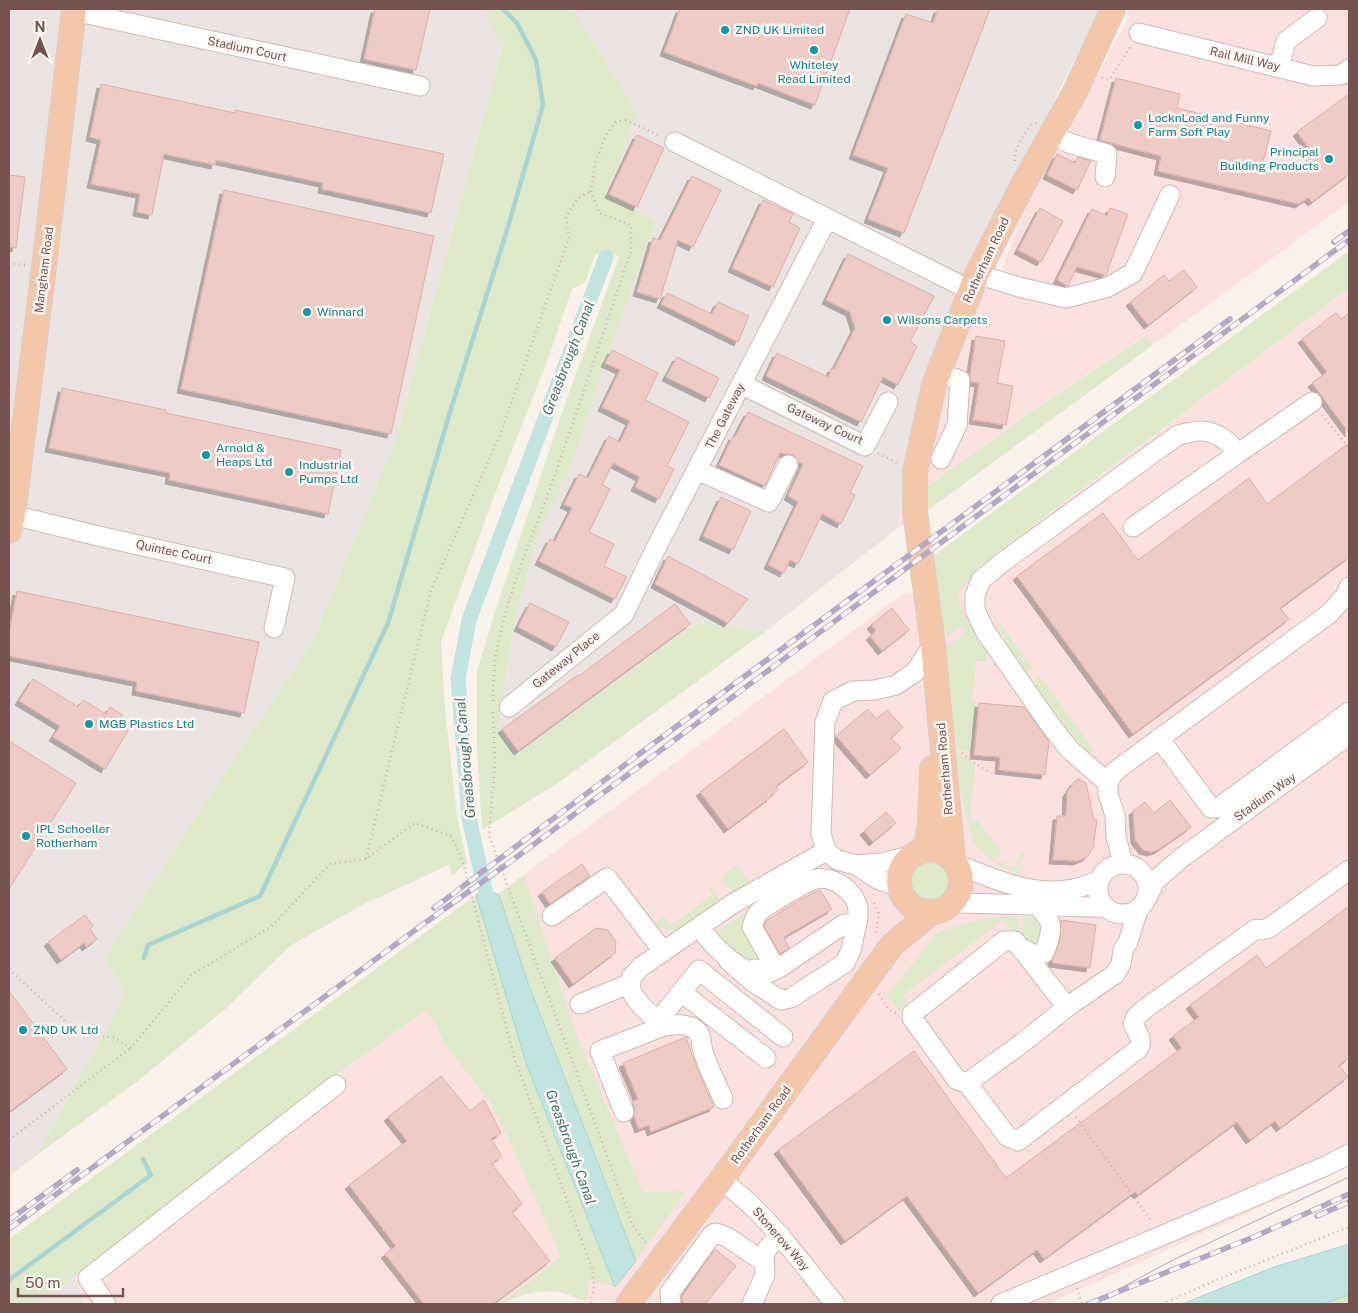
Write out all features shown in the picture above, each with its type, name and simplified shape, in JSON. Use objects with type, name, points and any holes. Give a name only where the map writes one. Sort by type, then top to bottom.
[{"type":"main road","name":"Rotherham Road","points":[[628,1304],[892,945],[958,895],[962,885],[961,875],[955,862],[936,679],[915,512],[915,472],[934,385],[973,282],[1025,180],[1075,92],[1113,9]]},
{"type":"main road","name":"Mangham Road","points":[[11,523],[49,231],[74,10]]},
{"type":"main road","name":"Rotherham Road","points":[[892,945],[902,893],[901,870],[905,862],[918,853],[930,824],[936,679]]},
{"type":"main road","points":[[918,853],[935,850],[945,853],[955,862]]},
{"type":"main road","points":[[902,893],[912,906],[922,911],[942,908]]},
{"type":"street","name":"Stadium Court","points":[[74,10],[420,86]]},
{"type":"street","points":[[1279,67],[1286,41],[1317,18]]},
{"type":"street","name":"Rail Mill Way","points":[[1139,34],[1314,76],[1341,75],[1349,69]]},
{"type":"street","points":[[1052,134],[1070,143],[1107,154],[1105,177]]},
{"type":"street","points":[[676,142],[827,219],[973,282],[1019,287],[1066,298],[1108,287],[1133,273],[1170,195]]},
{"type":"street","name":"The Gateway","points":[[624,614],[656,548],[827,219]]},
{"type":"street","points":[[938,373],[960,380],[956,425],[941,459]]},
{"type":"street","name":"Gateway Court","points":[[741,384],[865,446],[888,402]]},
{"type":"street","points":[[1133,528],[1312,402]]},
{"type":"street","points":[[1108,783],[1070,750],[1051,726],[985,631],[975,610],[975,595],[981,580],[1000,564],[1178,435],[1201,431],[1222,437],[1233,447],[1237,454]]},
{"type":"street","points":[[697,470],[769,502],[788,465]]},
{"type":"street","name":"Quintec Court","points":[[11,523],[94,535],[285,578],[274,628]]},
{"type":"street","points":[[1123,864],[1108,794],[1108,783],[1114,772],[1330,613],[1345,596],[1349,587]]},
{"type":"street","name":"Gateway Place","points":[[509,707],[624,614]]},
{"type":"street","points":[[918,853],[880,864],[856,865],[837,860],[826,851],[821,832],[825,722],[833,701],[853,692],[875,690],[896,685],[915,672],[932,645]]},
{"type":"street","points":[[1159,738],[1211,808],[1218,808],[1349,712]]},
{"type":"street","name":"Stadium Way","points":[[1142,904],[1155,881],[1180,859],[1349,735]]},
{"type":"street","points":[[1067,1007],[1015,941],[1004,941],[912,1014],[912,1018],[957,1080],[972,1080],[1067,1007],[1115,974],[1121,964],[1123,950],[1118,927],[1098,895],[1101,877],[1116,836]]},
{"type":"street","points":[[661,1024],[638,1003],[630,990],[631,978],[642,966],[734,903],[826,851]]},
{"type":"street","name":"Stadium Way","points":[[1141,872],[1180,859]]},
{"type":"street","points":[[955,862],[1002,882],[1046,891],[1073,889],[1101,877],[1111,867],[1123,864],[1135,867],[1141,872],[1147,882],[1142,904],[1128,942],[1123,950]]},
{"type":"street","points":[[856,865],[902,893]]},
{"type":"street","points":[[972,1080],[1007,1136],[1018,1141],[1141,1045],[1142,1039],[1133,1024],[1142,1010],[1256,929],[1270,928],[1349,870]]},
{"type":"street","points":[[552,916],[607,878],[663,951]]},
{"type":"street","points":[[705,958],[754,969],[761,971],[772,962],[752,927],[758,913],[792,891],[816,879],[829,879],[848,890],[855,900],[859,910],[851,950],[845,963],[791,998],[781,1000],[753,982],[728,960]]},
{"type":"street","points":[[942,908],[1004,903],[1108,910],[1125,915],[1142,904]]},
{"type":"street","points":[[1021,948],[1035,955],[1044,953],[1050,925],[1048,919],[1038,906]]},
{"type":"street","points":[[705,958],[728,960],[758,978],[779,968],[844,924],[850,924],[855,931]]},
{"type":"street","points":[[699,927],[705,958],[783,1037]]},
{"type":"street","points":[[661,1024],[705,958]]},
{"type":"street","points":[[580,1004],[631,983]]},
{"type":"street","points":[[681,992],[766,1058]]},
{"type":"street","points":[[624,1112],[600,1051],[661,1024],[689,1026],[698,1032],[702,1048],[723,1099]]},
{"type":"street","points":[[106,1304],[88,1278],[336,1085]]},
{"type":"street","points":[[1001,1304],[1162,1237],[1328,1165],[1349,1154]]},
{"type":"street","name":"Stonerow Way","points":[[721,1180],[756,1209],[781,1236],[835,1304]]},
{"type":"street","points":[[671,1304],[670,1292],[715,1233],[723,1235],[753,1256],[763,1260]]},
{"type":"street","points":[[752,1304],[765,1275],[763,1260],[766,1250],[781,1236]]},
{"type":"path","points":[[1084,72],[1109,80],[1139,34]]},
{"type":"path","points":[[661,1260],[632,1224],[489,835],[495,763],[492,679],[500,634],[522,558],[552,483],[631,251],[631,225],[599,213],[591,192],[595,164],[605,136],[616,122],[625,120],[676,142]]},
{"type":"path","points":[[366,860],[431,590],[500,435],[568,236],[566,218],[577,199],[591,192]]},
{"type":"path","points":[[1312,402],[1349,448]]},
{"type":"path","points":[[865,446],[915,472]]},
{"type":"path","points":[[9,1140],[131,1048],[191,976],[271,927],[330,864],[366,860],[415,824],[451,836],[462,860],[515,1060],[592,1268],[594,1288],[590,1304]]},
{"type":"path","points":[[9,969],[80,1035],[112,1036],[131,1048]]},
{"type":"path","points":[[1067,1104],[1162,1237]]},
{"type":"path","points":[[1162,1304],[1349,1227]]},
{"type":"path","points":[[1079,1294],[1082,1304]]},
{"type":"shaded area","points":[[9,9],[483,9],[503,44],[396,439],[314,639],[104,957],[126,993],[37,1155],[9,1176]]},
{"type":"shaded area","points":[[572,9],[1100,9],[976,258],[909,448],[898,528],[766,631],[697,623],[515,757],[498,728],[514,624],[540,530],[572,465],[603,369],[656,220],[605,194],[637,113]]},
{"type":"shaded area","points":[[1129,9],[1349,9],[1349,202],[1153,345],[1146,335],[1034,410],[925,488],[924,513],[898,528],[909,448],[976,258],[1003,274],[1003,265],[1027,205],[1125,24]]},
{"type":"shaded area","points":[[1349,288],[1349,1163],[1321,1180],[1048,1304],[657,1304],[654,1301],[580,1300],[564,1293],[547,1291],[527,1292],[502,1304],[88,1304],[66,1274],[155,1148],[905,592],[939,597]]},
{"type":"shaded area","points":[[9,1243],[76,1277],[84,1304],[9,1304]]},
{"type":"green space","points":[[483,9],[572,9],[637,113],[606,194],[656,220],[603,369],[572,465],[540,530],[514,624],[498,728],[515,756],[697,623],[766,631],[558,783],[482,830],[477,745],[477,671],[567,398],[619,257],[607,251],[595,255],[585,282],[572,289],[549,356],[493,499],[441,642],[445,710],[457,816],[467,863],[452,875],[449,865],[362,905],[290,946],[224,1010],[138,1081],[37,1155],[126,993],[104,957],[314,639],[396,439],[503,45]]},
{"type":"green space","points":[[1349,251],[1349,288],[978,567],[973,578],[959,590],[963,614],[987,647],[987,662],[976,661],[972,700],[977,702],[971,753],[962,750],[951,750],[952,703],[945,648],[966,632],[961,625],[945,639],[933,556]]},
{"type":"green space","points":[[1146,335],[1153,345],[924,513],[925,488],[1034,410]]},
{"type":"green space","points":[[993,614],[1033,668],[1026,675],[1007,647]]},
{"type":"green space","points":[[1038,674],[1094,750],[1090,754],[1081,747],[1034,685]]},
{"type":"green space","points":[[953,754],[960,754],[975,764],[970,820],[978,821],[1000,850],[999,858],[997,857],[992,861],[973,842]]},
{"type":"green space","points":[[1019,852],[1024,853],[1019,876],[995,864],[998,862],[1005,863],[1005,866],[1017,868]]},
{"type":"green space","points":[[931,861],[945,867],[951,881],[945,895],[931,901],[917,895],[911,881],[917,867]]},
{"type":"green space","points":[[737,865],[751,885],[733,893],[723,881],[724,875]]},
{"type":"green space","points":[[524,875],[575,1031],[643,1192],[686,1191],[636,1261],[528,983],[499,895]]},
{"type":"green space","points":[[622,879],[655,923],[664,916],[671,925],[712,895],[707,888],[709,886],[717,894],[719,906],[681,930],[667,930],[649,921],[620,880]]},
{"type":"green space","points":[[476,895],[527,1066],[615,1287],[589,1280],[587,1302],[567,1294],[549,1291],[527,1294],[505,1301],[561,1257],[505,1131],[488,1099],[444,1043],[435,1023],[426,1010],[279,1116],[269,1129],[77,1275],[34,1304],[9,1304],[9,1239]]},
{"type":"green space","points":[[755,906],[763,967],[745,961],[736,952],[719,944],[715,934]]},
{"type":"green space","points":[[1017,916],[1019,918],[1019,932],[1013,933],[1003,920],[903,995],[909,1004],[899,1011],[887,996],[889,991],[935,935],[941,931],[988,918]]},
{"type":"green space","points":[[1023,917],[1039,918],[1043,926],[1036,950],[1022,938]]},
{"type":"green space","points":[[1349,1295],[1349,1304],[1323,1304]]},
{"type":"water","points":[[488,885],[493,892],[499,895],[528,983],[636,1261],[615,1287],[527,1066],[476,895]]},
{"type":"water","points":[[1349,1244],[1349,1295],[1323,1304],[1182,1304],[1274,1267]]},
{"type":"building","points":[[375,9],[430,9],[416,70],[364,59]]},
{"type":"building","points":[[680,9],[850,9],[815,105],[758,83],[757,86],[664,52]]},
{"type":"building","points":[[938,9],[990,9],[904,233],[868,219],[888,168],[853,155],[906,14],[933,23]]},
{"type":"building","points":[[1116,78],[1180,94],[1177,108],[1271,131],[1263,162],[1294,171],[1314,155],[1297,132],[1349,94],[1349,174],[1312,202],[1308,198],[1299,204],[1158,171],[1161,156],[1100,140]]},
{"type":"building","points":[[101,84],[235,113],[235,110],[444,154],[431,213],[322,189],[323,183],[216,160],[215,165],[164,154],[152,215],[137,212],[140,194],[91,184],[101,140],[90,137]]},
{"type":"building","points":[[637,135],[664,148],[637,207],[609,194]]},
{"type":"building","points":[[1057,154],[1075,163],[1078,157],[1091,161],[1077,190],[1047,175]]},
{"type":"building","points":[[9,175],[25,177],[16,248],[9,247]]},
{"type":"building","points":[[692,176],[721,190],[693,247],[678,240],[660,299],[637,292],[653,238],[660,240]]},
{"type":"building","name":"Winnard","points":[[224,190],[434,236],[391,434],[181,389]]},
{"type":"building","points":[[763,200],[793,214],[789,222],[800,228],[773,287],[732,268]]},
{"type":"building","points":[[1040,208],[1063,221],[1041,262],[1018,250]]},
{"type":"building","points":[[1110,208],[1128,214],[1106,275],[1077,267],[1068,286],[1057,280],[1092,209],[1107,216]]},
{"type":"building","name":"Wilsons Carpets","points":[[848,254],[934,296],[910,342],[917,346],[898,385],[883,377],[861,422],[766,376],[777,353],[828,377],[832,368],[834,369],[855,328],[850,312],[826,300]]},
{"type":"building","points":[[1184,270],[1197,287],[1148,325],[1130,302],[1164,275],[1169,281]]},
{"type":"building","points":[[667,293],[712,314],[718,302],[749,316],[738,342],[661,304]]},
{"type":"building","points":[[1336,313],[1341,319],[1349,313],[1349,433],[1312,383],[1327,372],[1302,339]]},
{"type":"building","points":[[976,336],[1005,341],[997,383],[1013,386],[1006,425],[973,420],[979,383],[971,382],[970,375]]},
{"type":"building","points":[[612,350],[658,373],[645,400],[689,422],[667,466],[674,469],[659,499],[635,487],[640,477],[613,463],[602,485],[610,489],[589,532],[614,544],[604,566],[627,577],[615,599],[539,561],[550,539],[555,541],[572,508],[564,504],[579,474],[588,478],[609,436],[620,442],[630,421],[602,407],[620,370],[605,363]]},
{"type":"building","points":[[677,357],[719,378],[709,398],[666,377]]},
{"type":"building","points":[[62,388],[166,410],[166,413],[341,450],[328,514],[169,480],[170,473],[49,448]]},
{"type":"building","points":[[748,412],[863,466],[850,493],[855,495],[841,524],[822,514],[798,564],[790,560],[784,573],[768,565],[798,502],[788,496],[803,464],[798,462],[793,455],[780,453],[765,486],[719,465],[733,436],[735,437]]},
{"type":"building","points":[[1349,443],[1349,557],[1280,608],[1289,619],[1133,734],[1017,576],[1103,513],[1138,560],[1249,478],[1267,504]]},
{"type":"building","points":[[721,497],[751,511],[733,550],[703,536]]},
{"type":"building","points":[[668,556],[748,599],[728,623],[655,584]]},
{"type":"building","points":[[17,591],[259,642],[244,713],[136,691],[137,682],[9,656],[9,634]]},
{"type":"building","points":[[530,603],[569,622],[556,647],[518,627]]},
{"type":"building","points":[[675,604],[690,624],[518,751],[502,729],[579,676]]},
{"type":"building","points":[[892,608],[909,630],[882,651],[870,636],[876,631],[871,625]]},
{"type":"building","name":"MGB Plastics Ltd","points":[[33,679],[78,707],[83,700],[106,714],[110,707],[123,715],[118,722],[129,729],[105,769],[53,737],[60,726],[19,701]]},
{"type":"building","points":[[979,703],[1024,707],[1049,742],[1045,775],[999,770],[1000,757],[974,755]]},
{"type":"building","points":[[868,709],[876,719],[887,710],[903,727],[891,738],[901,748],[870,775],[836,736]]},
{"type":"building","points":[[784,729],[808,762],[776,786],[778,790],[771,797],[728,829],[700,792]]},
{"type":"building","name":"IPL Schoeller Rotherham","points":[[9,741],[76,783],[9,889]]},
{"type":"building","points":[[1078,779],[1086,783],[1094,820],[1097,820],[1093,848],[1087,857],[1077,861],[1053,860],[1057,816],[1066,816],[1067,793]]},
{"type":"building","points":[[1170,800],[1191,827],[1158,850],[1151,852],[1143,850],[1135,840],[1133,811],[1145,802],[1154,813]]},
{"type":"building","points":[[886,812],[896,823],[873,842],[864,831]]},
{"type":"building","points":[[582,864],[590,876],[550,904],[542,892]]},
{"type":"building","points":[[820,890],[832,909],[784,937],[789,948],[780,954],[764,926],[766,921],[801,899]]},
{"type":"building","points":[[1349,906],[1349,1058],[1339,1065],[1348,1077],[1280,1128],[1275,1121],[1250,1140],[1237,1122],[1138,1195],[1135,1192],[1044,1259],[1037,1250],[978,1293],[907,1196],[845,1241],[778,1150],[914,1051],[1006,1178],[1182,1048],[1173,1036],[1199,1017],[1190,1005],[1257,955],[1266,968]]},
{"type":"building","points":[[85,915],[93,926],[90,929],[97,939],[86,947],[84,943],[61,960],[48,942]]},
{"type":"building","points":[[1061,920],[1096,925],[1090,968],[1053,963],[1052,961],[1060,939]]},
{"type":"building","points":[[596,928],[608,930],[616,942],[615,953],[573,984],[555,958]]},
{"type":"building","name":"ZND UK Ltd","points":[[9,991],[67,1069],[9,1112]]},
{"type":"building","points":[[686,1037],[714,1107],[651,1132],[649,1125],[639,1129],[634,1116],[635,1108],[632,1102],[638,1099],[623,1063]]},
{"type":"building","points":[[441,1076],[470,1111],[484,1100],[501,1133],[491,1139],[502,1156],[492,1164],[522,1204],[512,1212],[550,1261],[493,1304],[424,1304],[385,1254],[396,1246],[349,1185],[407,1141],[388,1117]]},
{"type":"building","points":[[715,1249],[736,1266],[705,1304],[686,1304],[682,1301],[682,1296]]},
{"type":"waterway","points":[[144,958],[148,945],[260,896],[388,623],[543,105],[536,60],[517,23],[503,9]]},
{"type":"waterway","name":"Greasbrough Canal","points":[[489,907],[469,818],[458,679],[469,620],[606,257]]},
{"type":"waterway","points":[[9,1280],[151,1175],[143,1159]]},
{"type":"tram line","points":[[1098,1300],[1175,1259],[1349,1177]]},
{"type":"railway","points":[[1334,242],[1349,231]]},
{"type":"railway","points":[[9,1229],[510,862],[1349,240]]},
{"type":"railway","points":[[434,908],[654,743],[1230,319]]},
{"type":"railway","points":[[9,1220],[77,1170]]},
{"type":"railway","points":[[1088,1304],[1256,1236],[1349,1194]]},
{"type":"railway","points":[[1317,1216],[1349,1202]]},
{"type":"place","name":"ZND UK Limited","points":[[725,30]]},
{"type":"place","name":"Whiteley Read Limited","points":[[814,50]]},
{"type":"place","name":"LocknLoad and Funny Farm Soft Play","points":[[1138,125]]},
{"type":"place","name":"Principal Building Products","points":[[1329,159]]},
{"type":"place","name":"Winnard","points":[[307,312]]},
{"type":"place","name":"Wilsons Carpets","points":[[887,320]]},
{"type":"place","name":"Arnold & Heaps Ltd","points":[[206,455]]},
{"type":"place","name":"Industrial Pumps Ltd","points":[[289,472]]},
{"type":"place","name":"MGB Plastics Ltd","points":[[89,724]]},
{"type":"place","name":"IPL Schoeller Rotherham","points":[[26,836]]},
{"type":"place","name":"ZND UK Ltd","points":[[23,1030]]}]
